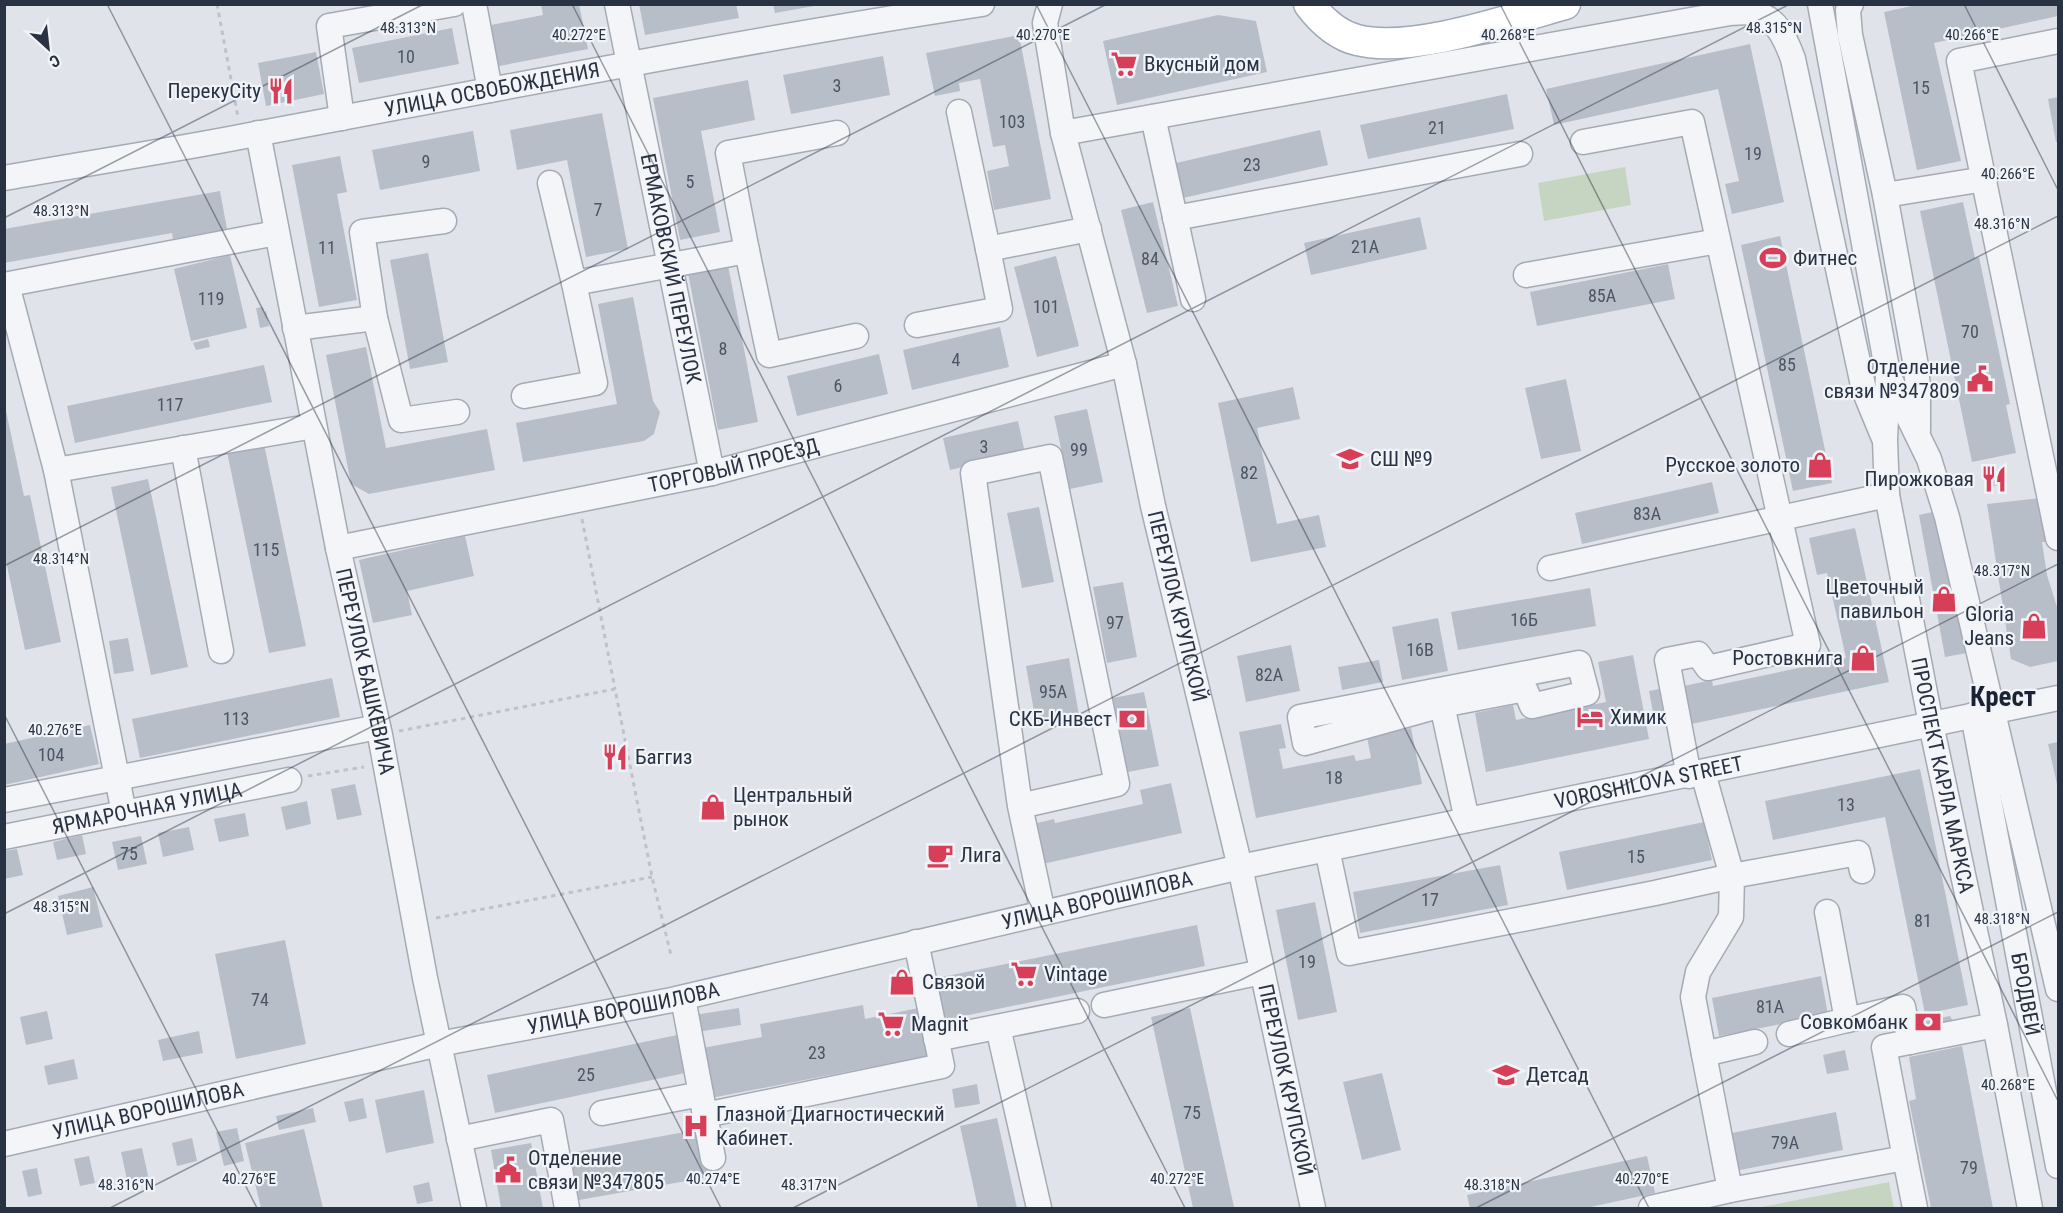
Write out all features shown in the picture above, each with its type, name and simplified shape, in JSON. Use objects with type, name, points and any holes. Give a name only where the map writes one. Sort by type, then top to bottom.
[{"type":"main road","points":[[1309,4],[1317,15],[1343,34],[1357,40],[1388,43],[1433,38],[1566,4]]},
{"type":"street","points":[[342,118],[329,26],[454,4]]},
{"type":"street","points":[[474,4],[490,90]]},
{"type":"street","name":"ЕРМАКОВСКИЙ ПЕРЕУЛОК","points":[[617,4],[712,472]]},
{"type":"street","name":"УЛИЦА ОСВОБОЖДЕНИЯ","points":[[4,178],[342,118],[893,11],[982,4]]},
{"type":"street","name":"ПЕРЕУЛОК КРУПСКОЙ","points":[[1050,4],[1045,23],[1063,133],[1124,364],[1153,506],[1240,867],[1313,1209]]},
{"type":"street","name":"ПРОСПЕКТ КАРЛА МАРКСА","points":[[1820,4],[1888,374],[1885,440],[1887,495],[1931,724],[1995,1025],[2030,1209]]},
{"type":"street","points":[[1851,4],[1848,10],[1850,35],[1885,195],[1916,366],[1918,436]]},
{"type":"street","points":[[1063,133],[1730,13],[1754,13],[1768,18],[1778,27],[1793,59],[1864,390],[1885,440]]},
{"type":"street","points":[[2058,41],[1959,61],[2058,538]]},
{"type":"street","points":[[917,325],[1000,309],[959,112]]},
{"type":"street","points":[[1153,117],[1193,299]]},
{"type":"street","points":[[1583,142],[1692,122],[1808,645],[1708,668],[1698,654],[1667,660],[1696,774],[1732,876],[1731,917],[1698,972],[1693,998],[1730,1191]]},
{"type":"street","points":[[837,133],[728,153],[770,355],[856,336]]},
{"type":"street","name":"ПЕРЕУЛОК БАШКЕВИЧА","points":[[250,135],[276,233],[338,548],[379,731],[439,1044],[474,1209]]},
{"type":"street","points":[[1175,218],[1520,154]]},
{"type":"street","points":[[1885,195],[1985,179]]},
{"type":"street","points":[[524,396],[595,383],[550,183]]},
{"type":"street","points":[[444,220],[362,232],[375,318],[401,420],[457,412]]},
{"type":"street","points":[[988,249],[1089,229]]},
{"type":"street","points":[[124,813],[56,470],[6,285],[276,233]]},
{"type":"street","points":[[1526,275],[1718,241]]},
{"type":"street","points":[[574,283],[747,251]]},
{"type":"street","points":[[295,328],[375,318]]},
{"type":"street","name":"ТОРГОВЫЙ ПРОЕЗД","points":[[338,548],[712,472],[1124,364]]},
{"type":"street","name":"ПРОСПЕКТ КАРЛА МАРКСА","points":[[1888,374],[1935,477],[1947,518],[1983,713],[2058,989]]},
{"type":"street","points":[[56,470],[314,426]]},
{"type":"street","points":[[183,448],[221,651]]},
{"type":"street","points":[[1020,806],[1117,784],[1050,457],[973,473],[1020,806],[1043,913]]},
{"type":"street","points":[[1550,568],[1887,495]]},
{"type":"street","points":[[1580,663],[1587,693],[1532,706],[1525,689],[1442,705],[1305,743],[1300,717],[1580,663]]},
{"type":"street","name":"VOROSHILOVA STREET","points":[[1240,867],[2058,699]]},
{"type":"street","points":[[1442,705],[1467,820]]},
{"type":"street","name":"БРОДВЕЙ","points":[[1983,713],[2058,1166]]},
{"type":"street","points":[[4,800],[118,777],[379,731]]},
{"type":"street","name":"ЯРМАРОЧНАЯ УЛИЦА","points":[[4,837],[289,780]]},
{"type":"street","points":[[1327,849],[1349,953],[1858,853],[1862,871]]},
{"type":"street","name":"УЛИЦА ВОРОШИЛОВА","points":[[4,1144],[439,1044],[683,998],[1240,867]]},
{"type":"street","points":[[1827,912],[1847,1020]]},
{"type":"street","points":[[602,1113],[703,1105],[942,1066],[916,942]]},
{"type":"street","points":[[1104,1005],[1263,972]]},
{"type":"street","points":[[683,998],[713,1158]]},
{"type":"street","points":[[1790,1034],[1903,1007],[1910,1042]]},
{"type":"street","points":[[936,1039],[1077,1011]]},
{"type":"street","points":[[1915,1209],[1884,1047],[1995,1025]]},
{"type":"street","points":[[998,1027],[1039,1209]]},
{"type":"street","points":[[1704,1054],[1755,1042]]},
{"type":"street","points":[[459,1139],[551,1120],[567,1209]]},
{"type":"street","points":[[1651,1209],[1730,1191],[1905,1158]]},
{"type":"path","points":[[217,4],[250,135]]},
{"type":"path","points":[[579,500],[652,877],[670,955]]},
{"type":"path","points":[[379,731],[615,689]]},
{"type":"path","points":[[289,780],[385,763]]},
{"type":"path","points":[[415,922],[652,877]]},
{"type":"green space","points":[[1625,167],[1631,205],[1544,221],[1538,183]]},
{"type":"green space","points":[[1889,1182],[1894,1208],[1757,1208]]},
{"type":"building","points":[[541,4],[579,4],[588,49],[494,67],[486,26],[543,15]]},
{"type":"building","points":[[639,4],[736,4],[739,18],[645,35]]},
{"type":"building","points":[[773,4],[814,4],[814,6],[775,13]]},
{"type":"building","points":[[1921,4],[2058,4],[2058,16],[1934,43],[1961,161],[1917,170],[1884,12]]},
{"type":"building","points":[[1218,15],[1256,21],[1267,72],[1117,105],[1103,41]]},
{"type":"building","points":[[452,28],[459,64],[359,83],[352,48]]},
{"type":"building","points":[[1019,35],[1051,199],[994,210],[987,171],[1009,166],[1005,145],[993,147],[980,79],[959,83],[960,91],[935,96],[926,53]]},
{"type":"building","points":[[1750,44],[1784,202],[1732,214],[1725,184],[1739,181],[1718,89],[1554,125],[1546,89]]},
{"type":"building","points":[[316,52],[324,94],[266,106],[258,63]]},
{"type":"building","points":[[883,56],[890,95],[791,114],[783,75]]},
{"type":"building","points":[[748,80],[755,120],[701,131],[720,232],[680,240],[653,98]]},
{"type":"building","points":[[1507,94],[1514,129],[1368,159],[1360,125]]},
{"type":"building","points":[[2058,97],[2058,142],[2056,142],[2048,99]]},
{"type":"building","points":[[602,113],[628,249],[586,257],[567,160],[517,170],[510,130]]},
{"type":"building","points":[[1320,130],[1328,165],[1183,198],[1176,163]]},
{"type":"building","points":[[473,131],[480,171],[380,190],[372,150]]},
{"type":"building","points":[[340,156],[347,192],[337,194],[357,300],[319,307],[292,165]]},
{"type":"building","points":[[220,191],[227,229],[173,239],[172,233],[4,263],[4,229]]},
{"type":"building","points":[[1153,202],[1178,306],[1147,313],[1121,210]]},
{"type":"building","points":[[1963,202],[1975,258],[1979,257],[2010,404],[2006,405],[2016,453],[1972,462],[1920,211]]},
{"type":"building","points":[[1420,217],[1427,249],[1311,275],[1304,243]]},
{"type":"building","points":[[1780,236],[1832,483],[1793,491],[1741,245]]},
{"type":"building","points":[[428,253],[448,362],[410,369],[390,260]]},
{"type":"building","points":[[230,255],[247,328],[191,341],[174,269]]},
{"type":"building","points":[[1056,256],[1079,346],[1037,357],[1014,267]]},
{"type":"building","points":[[1668,264],[1675,299],[1537,326],[1530,292]]},
{"type":"building","points":[[728,265],[758,422],[718,430],[688,273]]},
{"type":"building","points":[[633,297],[653,401],[660,412],[654,434],[644,441],[523,462],[516,423],[617,404],[598,304]]},
{"type":"building","points":[[263,307],[269,326],[260,328],[256,308]]},
{"type":"building","points":[[1000,327],[1009,367],[912,390],[903,350]]},
{"type":"building","points":[[208,339],[210,347],[196,350],[193,343]]},
{"type":"building","points":[[366,347],[386,448],[487,429],[495,470],[369,494],[351,484],[326,355]]},
{"type":"building","points":[[879,354],[888,394],[797,416],[787,376]]},
{"type":"building","points":[[264,365],[272,402],[75,443],[67,406]]},
{"type":"building","points":[[1566,379],[1581,451],[1541,459],[1525,388]]},
{"type":"building","points":[[1293,387],[1300,419],[1257,428],[1277,524],[1319,515],[1326,547],[1251,562],[1218,403]]},
{"type":"building","points":[[4,401],[24,496],[30,495],[61,642],[25,650],[4,552]]},
{"type":"building","points":[[1087,409],[1103,482],[1070,489],[1054,416]]},
{"type":"building","points":[[1018,421],[1025,453],[950,470],[943,438]]},
{"type":"building","points":[[264,444],[306,646],[269,653],[227,452]]},
{"type":"building","points":[[1996,466],[1999,485],[1988,487],[1985,468]]},
{"type":"building","points":[[148,479],[188,667],[151,675],[111,487]]},
{"type":"building","points":[[1712,482],[1719,513],[1582,544],[1575,513]]},
{"type":"building","points":[[2040,498],[2052,542],[2042,542],[2047,575],[2058,610],[2058,661],[2030,667],[2011,659],[1987,504]]},
{"type":"building","points":[[1039,507],[1054,582],[1022,588],[1007,513]]},
{"type":"building","points":[[1937,511],[1967,653],[1945,657],[1919,515]]},
{"type":"building","points":[[1855,528],[1889,682],[1687,725],[1679,687],[1712,680],[1713,686],[1846,658],[1827,573],[1817,575],[1809,538]]},
{"type":"building","points":[[465,536],[474,576],[407,591],[412,615],[373,623],[359,560]]},
{"type":"building","points":[[1123,582],[1137,657],[1107,663],[1093,587]]},
{"type":"building","points":[[1590,588],[1596,626],[1458,650],[1451,612]]},
{"type":"building","points":[[1438,618],[1448,671],[1402,680],[1392,627]]},
{"type":"building","points":[[128,638],[134,671],[114,674],[109,641]]},
{"type":"building","points":[[1291,645],[1300,691],[1246,702],[1237,656]]},
{"type":"building","points":[[1633,655],[1649,739],[1486,772],[1475,713],[1513,705],[1516,720],[1606,702],[1598,662]]},
{"type":"building","points":[[1069,658],[1079,715],[1036,723],[1026,666]]},
{"type":"building","points":[[1379,660],[1383,682],[1342,690],[1338,667]]},
{"type":"building","points":[[332,678],[340,717],[140,758],[132,719]]},
{"type":"building","points":[[1659,689],[1664,716],[1654,718],[1649,691]]},
{"type":"building","points":[[1144,692],[1159,766],[1128,772],[1113,698]]},
{"type":"building","points":[[1281,724],[1286,748],[1279,749],[1283,769],[1354,755],[1356,761],[1371,758],[1367,737],[1411,728],[1422,784],[1256,818],[1239,732]]},
{"type":"building","points":[[90,725],[99,764],[4,785],[4,744]]},
{"type":"building","points":[[2058,742],[2058,789],[2048,744]]},
{"type":"building","points":[[1920,769],[1968,1005],[1925,1014],[1885,817],[1773,840],[1765,801]]},
{"type":"building","points":[[1171,783],[1182,833],[1038,865],[1029,825],[1054,819],[1055,823],[1143,804],[1140,790]]},
{"type":"building","points":[[355,784],[362,815],[337,820],[331,789]]},
{"type":"building","points":[[307,801],[311,824],[286,830],[281,807]]},
{"type":"building","points":[[245,813],[249,836],[219,842],[214,819]]},
{"type":"building","points":[[1704,822],[1712,860],[1567,890],[1559,852]]},
{"type":"building","points":[[189,827],[194,850],[163,857],[158,833]]},
{"type":"building","points":[[82,835],[86,854],[57,860],[53,842]]},
{"type":"building","points":[[141,836],[147,864],[118,870],[112,842]]},
{"type":"building","points":[[17,849],[23,875],[4,879],[4,851]]},
{"type":"building","points":[[1500,865],[1508,905],[1360,933],[1353,892]]},
{"type":"building","points":[[93,887],[103,927],[67,935],[58,896]]},
{"type":"building","points":[[1315,902],[1337,1012],[1298,1020],[1276,910]]},
{"type":"building","points":[[1197,925],[1205,966],[940,1021],[932,979]]},
{"type":"building","points":[[285,940],[306,1044],[236,1059],[215,954]]},
{"type":"building","points":[[1821,976],[1828,1015],[1719,1036],[1712,998]]},
{"type":"building","points":[[863,1005],[865,1019],[928,1006],[938,1054],[706,1099],[697,1049],[762,1037],[760,1024]]},
{"type":"building","points":[[739,1008],[741,1025],[697,1032],[694,1015]]},
{"type":"building","points":[[1190,1008],[1234,1207],[1193,1208],[1151,1017]]},
{"type":"building","points":[[47,1011],[53,1039],[26,1045],[20,1017]]},
{"type":"building","points":[[1950,1016],[1955,1025],[1929,1036],[1926,1021]]},
{"type":"building","points":[[199,1031],[203,1053],[163,1061],[158,1040]]},
{"type":"building","points":[[677,1035],[685,1073],[495,1113],[487,1075]]},
{"type":"building","points":[[1962,1046],[1993,1208],[1931,1208],[1909,1101],[1916,1099],[1909,1057]]},
{"type":"building","points":[[1845,1050],[1849,1070],[1827,1074],[1823,1055]]},
{"type":"building","points":[[74,1059],[78,1079],[48,1085],[44,1066]]},
{"type":"building","points":[[1382,1073],[1401,1150],[1362,1160],[1343,1082]]},
{"type":"building","points":[[977,1084],[980,1104],[955,1108],[952,1089]]},
{"type":"building","points":[[424,1090],[434,1143],[386,1153],[375,1100]]},
{"type":"building","points":[[363,1098],[367,1118],[349,1122],[344,1102]]},
{"type":"building","points":[[313,1108],[316,1122],[279,1130],[276,1116]]},
{"type":"building","points":[[1836,1112],[1843,1150],[1735,1171],[1727,1134]]},
{"type":"building","points":[[997,1118],[1017,1208],[978,1208],[960,1126]]},
{"type":"building","points":[[237,1128],[244,1161],[224,1166],[216,1132]]},
{"type":"building","points":[[304,1129],[323,1208],[261,1208],[245,1143]]},
{"type":"building","points":[[701,1129],[709,1177],[579,1200],[570,1153]]},
{"type":"building","points":[[192,1138],[197,1161],[177,1166],[172,1143]]},
{"type":"building","points":[[531,1143],[543,1208],[501,1208],[491,1150]]},
{"type":"building","points":[[142,1148],[149,1180],[128,1184],[121,1152]]},
{"type":"building","points":[[89,1156],[95,1183],[80,1186],[74,1159]]},
{"type":"building","points":[[1647,1156],[1655,1193],[1586,1208],[1470,1208],[1467,1195]]},
{"type":"building","points":[[37,1168],[42,1194],[28,1197],[22,1171]]},
{"type":"building","points":[[429,1182],[433,1201],[417,1204],[413,1186]]},
{"type":"place","name":"Вкусный дом","points":[[1124,64]]},
{"type":"place","name":"ПерекуCity","points":[[281,91]]},
{"type":"place","name":"Фитнес","points":[[1773,258]]},
{"type":"place","name":"Отделение связи №347809","points":[[1980,379]]},
{"type":"place","name":"СШ №9","points":[[1350,459]]},
{"type":"place","name":"Русское золото","points":[[1820,465]]},
{"type":"place","name":"Пирожковая","points":[[1994,479]]},
{"type":"place","name":"Цветочный павильон","points":[[1944,599]]},
{"type":"place","name":"Gloria Jeans","points":[[2034,626]]},
{"type":"place","name":"Ростовкнига","points":[[1863,658]]},
{"type":"place","name":"Химик","points":[[1590,717]]},
{"type":"place","name":"СКБ-Инвест","points":[[1132,719]]},
{"type":"place","name":"Баггиз","points":[[615,757]]},
{"type":"place","name":"Центральный рынок","points":[[713,807]]},
{"type":"place","name":"Лига","points":[[940,855]]},
{"type":"place","name":"Vintage","points":[[1024,974]]},
{"type":"place","name":"Связой","points":[[902,982]]},
{"type":"place","name":"Совкомбанк","points":[[1928,1022]]},
{"type":"place","name":"Magnit","points":[[891,1024]]},
{"type":"place","name":"Детсад","points":[[1506,1075]]},
{"type":"place","name":"Глазной Диагностический Кабинет.","points":[[696,1126]]},
{"type":"place","name":"Отделение связи №347805","points":[[508,1170]]},
{"type":"district","name":"Крест","points":[[2003,697]]}]
